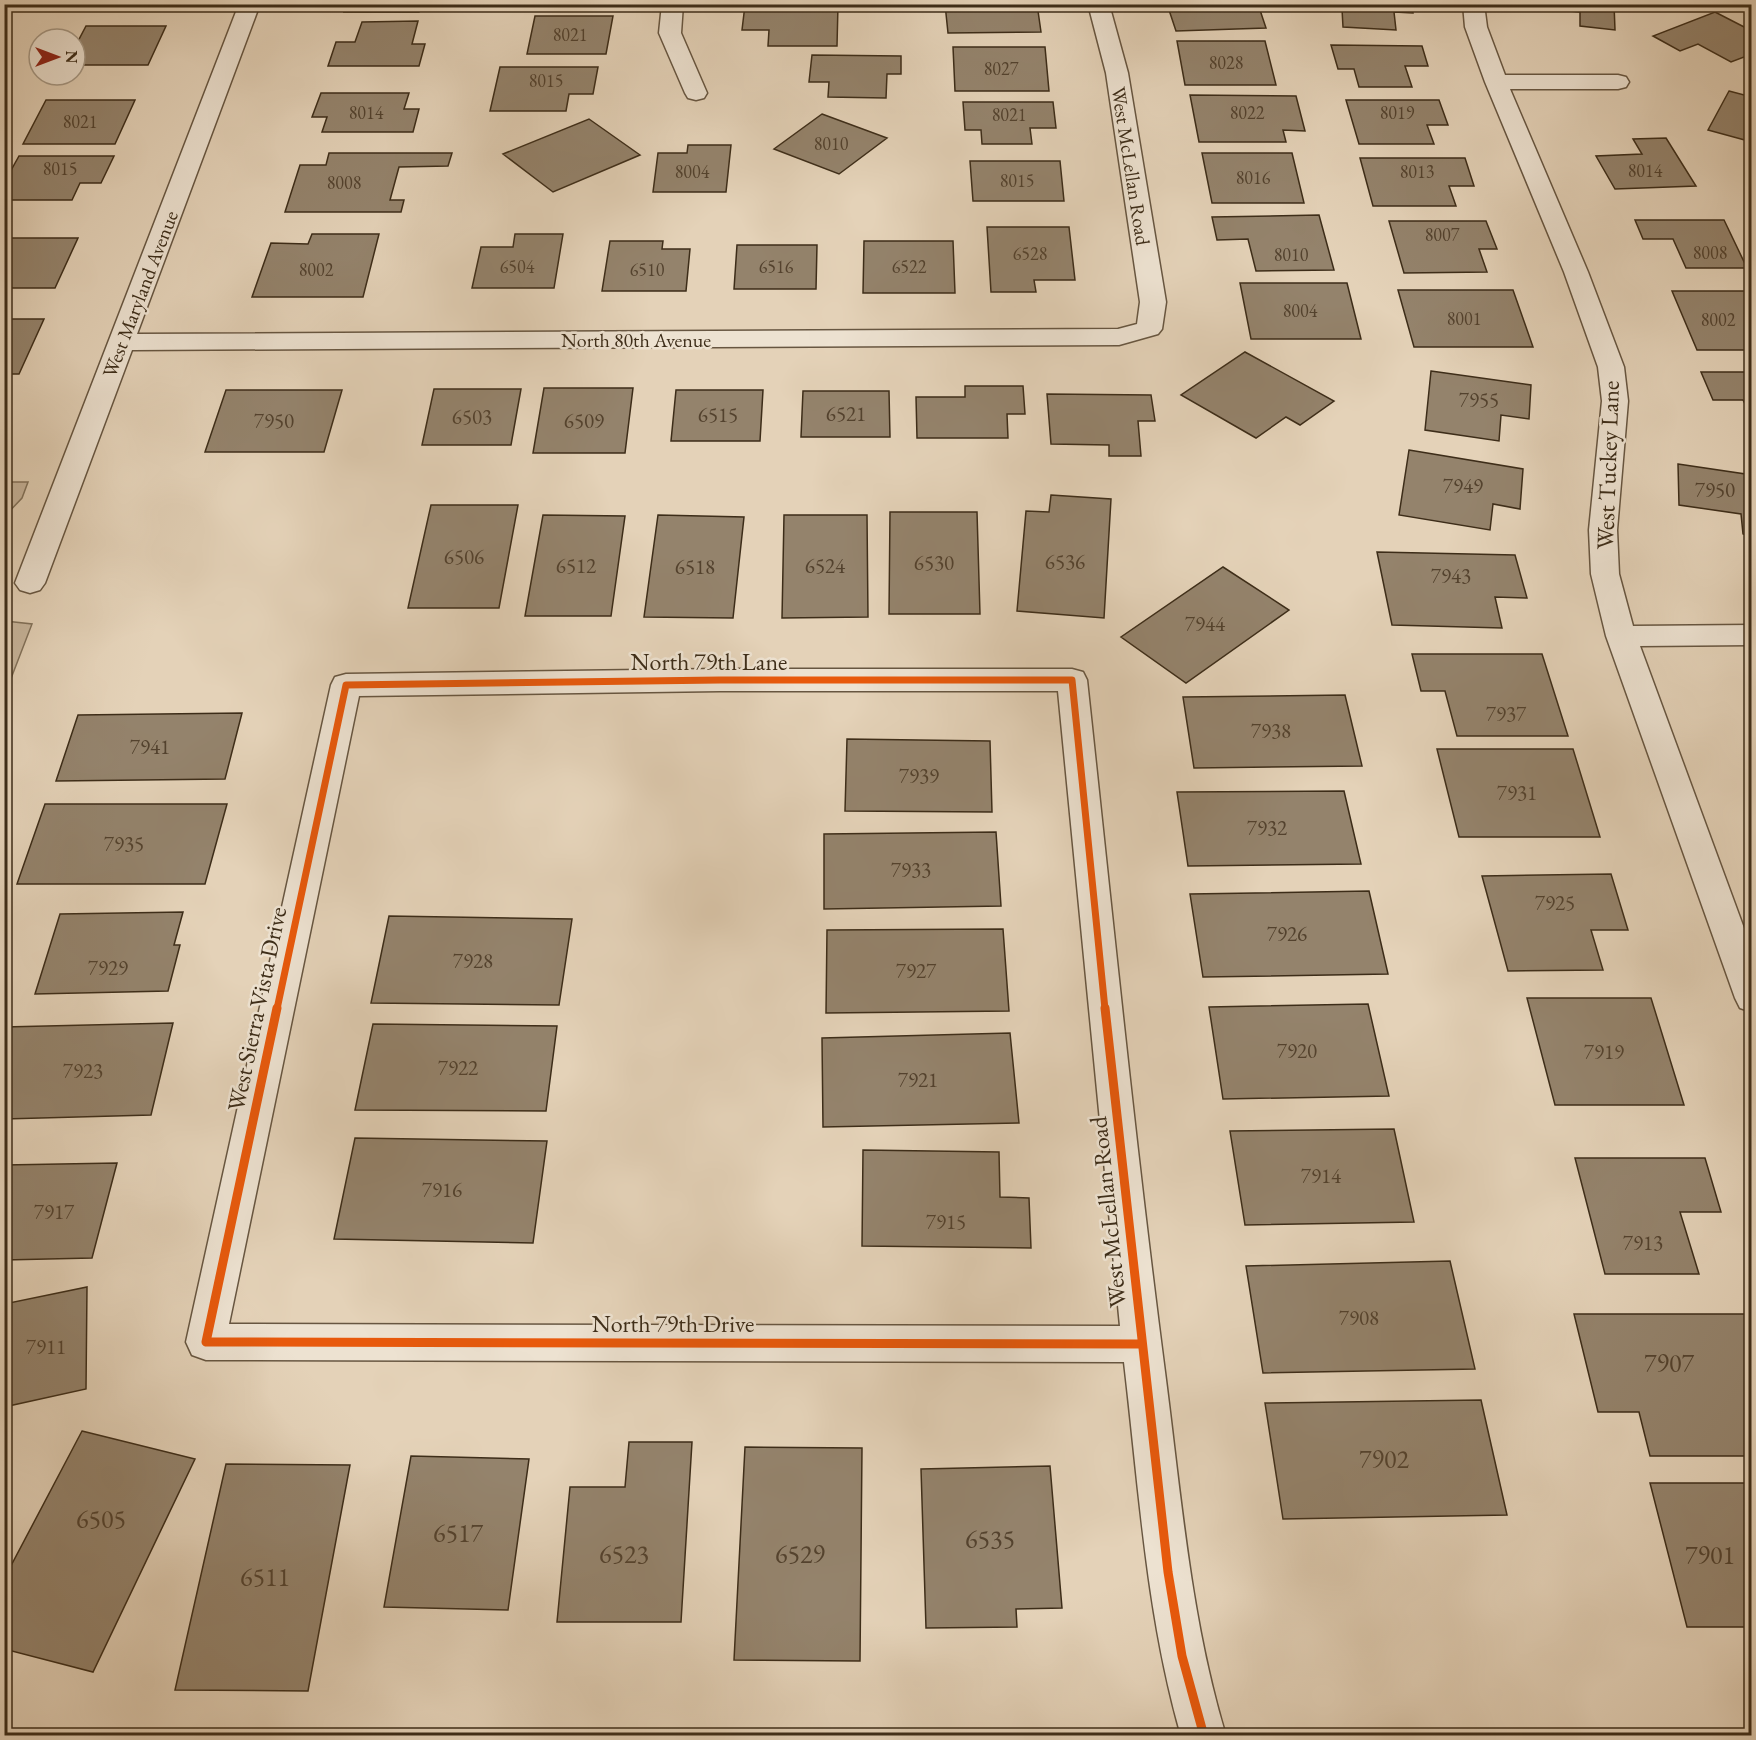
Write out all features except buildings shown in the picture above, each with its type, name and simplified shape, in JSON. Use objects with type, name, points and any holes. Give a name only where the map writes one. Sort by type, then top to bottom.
[{"type":"street","name":"West Maryland Avenue","points":[[30,583],[250,4]]},
{"type":"street","points":[[673,4],[670,33],[696,93]]},
{"type":"street","name":"West McLellan Road","points":[[1098,4],[1114,63],[1153,302],[1149,329]]},
{"type":"street","name":"West Tuckey Lane","points":[[1473,4],[1476,27],[1496,82],[1576,272],[1611,368],[1615,401],[1603,530],[1605,574],[1621,636],[1752,998]]},
{"type":"street","points":[[1496,82],[1618,82]]},
{"type":"street","name":"North 80th Avenue","points":[[122,342],[1119,337],[1149,329]]},
{"type":"street","points":[[1621,636],[1752,635]]},
{"type":"street","name":"North 79th Lane","points":[[346,686],[720,680],[1072,680]]},
{"type":"street","name":"West McLellan Road","points":[[1072,680],[1141,1344],[1176,1621],[1190,1695],[1204,1736]]},
{"type":"street","name":"West Sierra Vista Drive","points":[[206,1342],[346,686]]},
{"type":"street","name":"North 79th Drive","points":[[206,1342],[1141,1344]]},
{"type":"shaded area","points":[[5,482],[28,482],[22,498],[5,516]]},
{"type":"shaded area","points":[[4,621],[32,624],[5,694]]},
{"type":"cycle path","points":[[1141,1344],[206,1342],[346,685],[720,680],[1072,680],[1127,1223],[1168,1572],[1182,1656],[1204,1736]]}]
